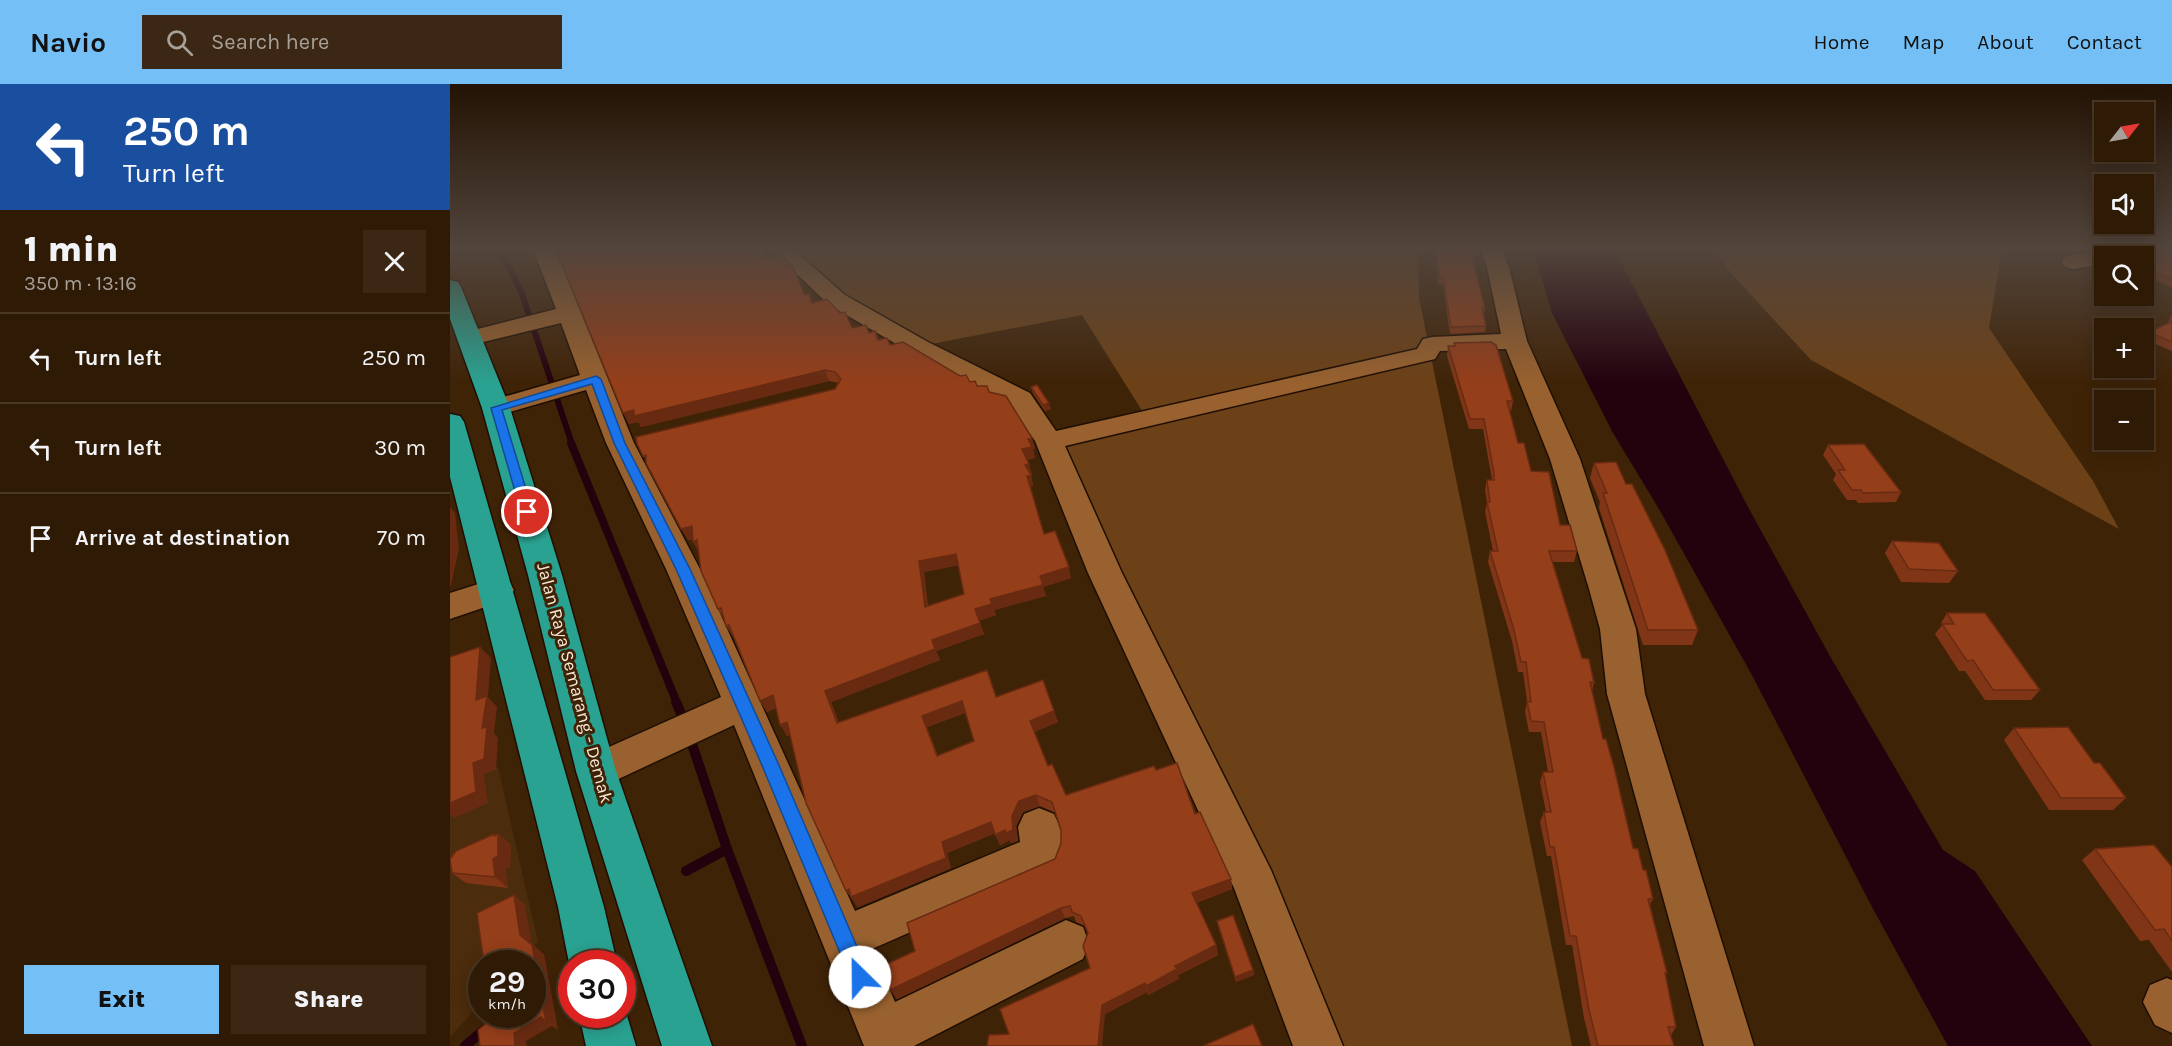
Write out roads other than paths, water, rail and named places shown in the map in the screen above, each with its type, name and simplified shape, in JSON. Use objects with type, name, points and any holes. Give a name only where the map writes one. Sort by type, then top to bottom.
[{"type":"highway","name":"Jalan Raya Semarang - Demak","points":[[455,294],[484,335],[506,405],[545,575],[596,771],[687,1046]]},
{"type":"highway","points":[[450,422],[497,590],[581,907],[590,950]]},
{"type":"highway","points":[[607,1028],[611,1046]]},
{"type":"street","points":[[557,294],[586,382],[630,440],[683,569],[730,711],[843,939],[886,1040],[1066,943]]},
{"type":"street","points":[[830,294],[837,300],[920,347],[1020,399],[1049,441],[1105,573],[1255,885],[1318,1046]]},
{"type":"street","points":[[1503,294],[1515,341],[1565,459],[1606,589],[1618,629],[1626,694],[1729,1046]]},
{"type":"street","points":[[484,335],[563,315]]},
{"type":"street","points":[[1049,441],[1426,354],[1432,344],[1515,341]]},
{"type":"street","points":[[506,405],[586,382]]},
{"type":"street","points":[[450,606],[497,590]]},
{"type":"street","points":[[596,771],[730,711]]},
{"type":"street","points":[[843,939],[1043,853],[1039,827]]},
{"type":"waterway","points":[[522,294],[572,444]]},
{"type":"waterway","points":[[571,443],[677,703]]},
{"type":"waterway","points":[[676,702],[685,723]]},
{"type":"waterway","points":[[689,735],[727,849]]},
{"type":"waterway","points":[[686,871],[727,849]]},
{"type":"waterway","points":[[727,849],[802,1046]]},
{"type":"waterway","points":[[465,1046],[485,1029]]}]
